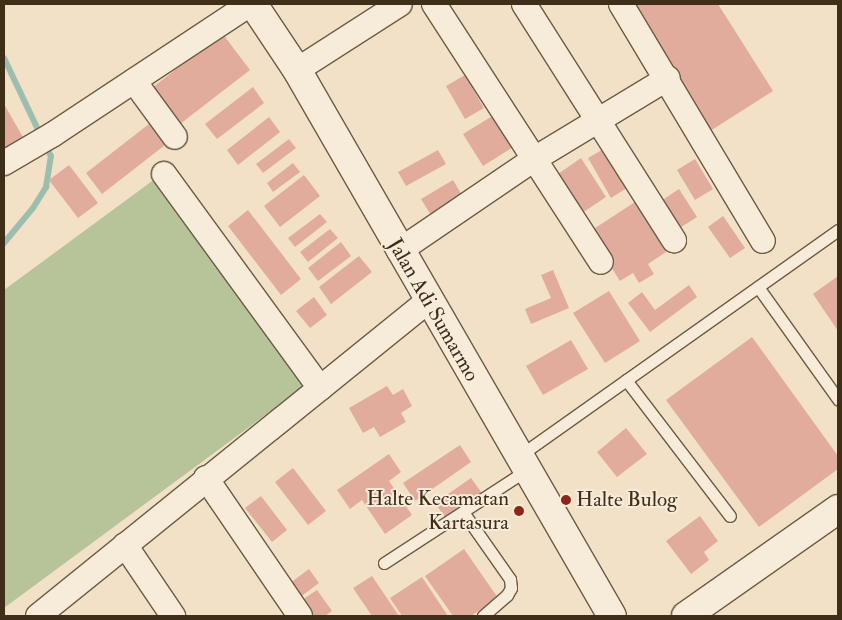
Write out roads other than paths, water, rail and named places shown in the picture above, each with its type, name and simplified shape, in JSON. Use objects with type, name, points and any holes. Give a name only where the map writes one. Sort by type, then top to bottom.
[{"type":"main road","name":"Jalan Adi Sumarmo","points":[[253,4],[297,70],[398,251],[521,464],[612,616]]},
{"type":"main road","points":[[686,616],[838,509]]},
{"type":"street","points":[[4,163],[45,139],[250,4]]},
{"type":"street","points":[[297,70],[400,4]]},
{"type":"street","points":[[434,4],[536,158],[601,262]]},
{"type":"street","points":[[524,4],[674,240]]},
{"type":"street","points":[[622,4],[668,78],[763,241]]},
{"type":"street","points":[[398,251],[536,158],[668,78]]},
{"type":"street","points":[[134,81],[175,136]]},
{"type":"street","points":[[164,174],[320,388]]},
{"type":"street","points":[[38,616],[206,478],[428,301]]},
{"type":"street","points":[[206,478],[300,616]]},
{"type":"street","points":[[125,545],[174,616]]},
{"type":"lane","points":[[384,563],[463,512],[626,380],[838,230]]},
{"type":"lane","points":[[758,287],[838,399]]},
{"type":"lane","points":[[626,380],[730,516]]},
{"type":"lane","points":[[463,512],[510,579],[511,588],[507,595],[483,616]]},
{"type":"waterway","points":[[4,58],[41,136]]},
{"type":"waterway","points":[[4,243],[33,208],[46,187],[51,156],[45,145]]},
{"type":"place","name":"Halte Bulog","points":[[566,500]]},
{"type":"place","name":"Halte Kecamatan Kartasura","points":[[519,511]]}]
